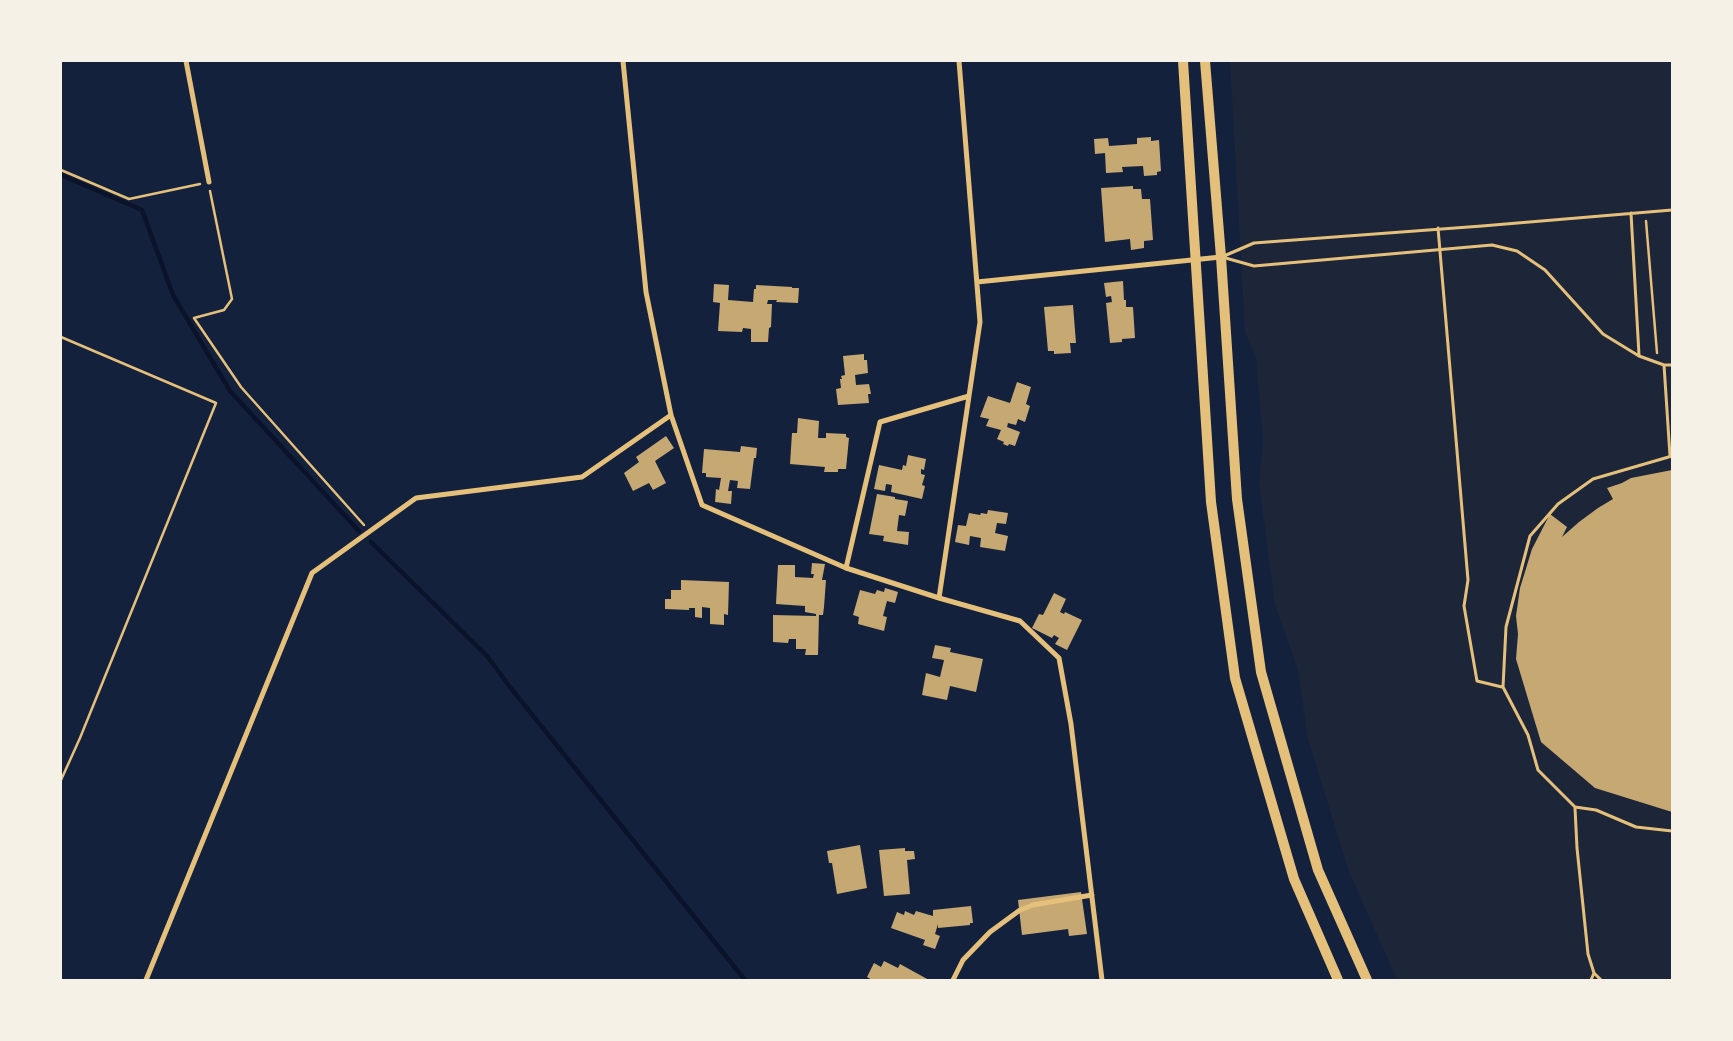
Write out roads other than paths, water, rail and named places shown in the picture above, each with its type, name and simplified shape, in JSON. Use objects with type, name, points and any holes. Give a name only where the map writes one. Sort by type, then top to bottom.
[{"type":"main road","points":[[1184,61],[1212,502],[1236,678],[1294,879],[1338,980]]},
{"type":"main road","points":[[1205,61],[1221,257],[1237,499],[1261,672],[1318,870],[1367,980]]},
{"type":"street","points":[[186,61],[209,182]]},
{"type":"street","points":[[623,61],[646,292],[671,415],[702,504],[846,568],[939,598],[1020,621],[1059,658],[1071,724],[1102,980]]},
{"type":"street","points":[[939,598],[980,322],[959,61]]},
{"type":"street","points":[[977,282],[1221,257]]},
{"type":"street","points":[[846,568],[880,422],[969,396]]},
{"type":"street","points":[[146,980],[312,573],[416,498],[582,477],[671,415]]},
{"type":"street","points":[[953,980],[963,960],[983,939],[1020,910],[1092,896]]},
{"type":"lane","points":[[1221,257],[1254,243],[1672,210]]},
{"type":"lane","points":[[1631,213],[1639,356]]},
{"type":"lane","points":[[1438,228],[1468,580],[1464,606],[1477,681],[1503,687]]},
{"type":"lane","points":[[1221,257],[1254,266],[1492,245],[1517,251],[1545,270],[1604,334],[1639,356],[1664,364],[1672,364]]},
{"type":"lane","points":[[1664,364],[1671,456],[1593,479],[1558,504],[1530,536],[1506,627],[1503,687],[1528,736],[1538,770],[1575,808],[1596,810],[1636,827],[1672,831]]},
{"type":"lane","points":[[1575,808],[1577,848],[1588,954],[1594,973],[1601,980]]},
{"type":"lane","points":[[1591,980],[1594,973]]},
{"type":"waterway","points":[[61,175],[142,210],[173,295],[230,391],[359,531]]},
{"type":"waterway","points":[[371,542],[487,656],[745,980]]}]
